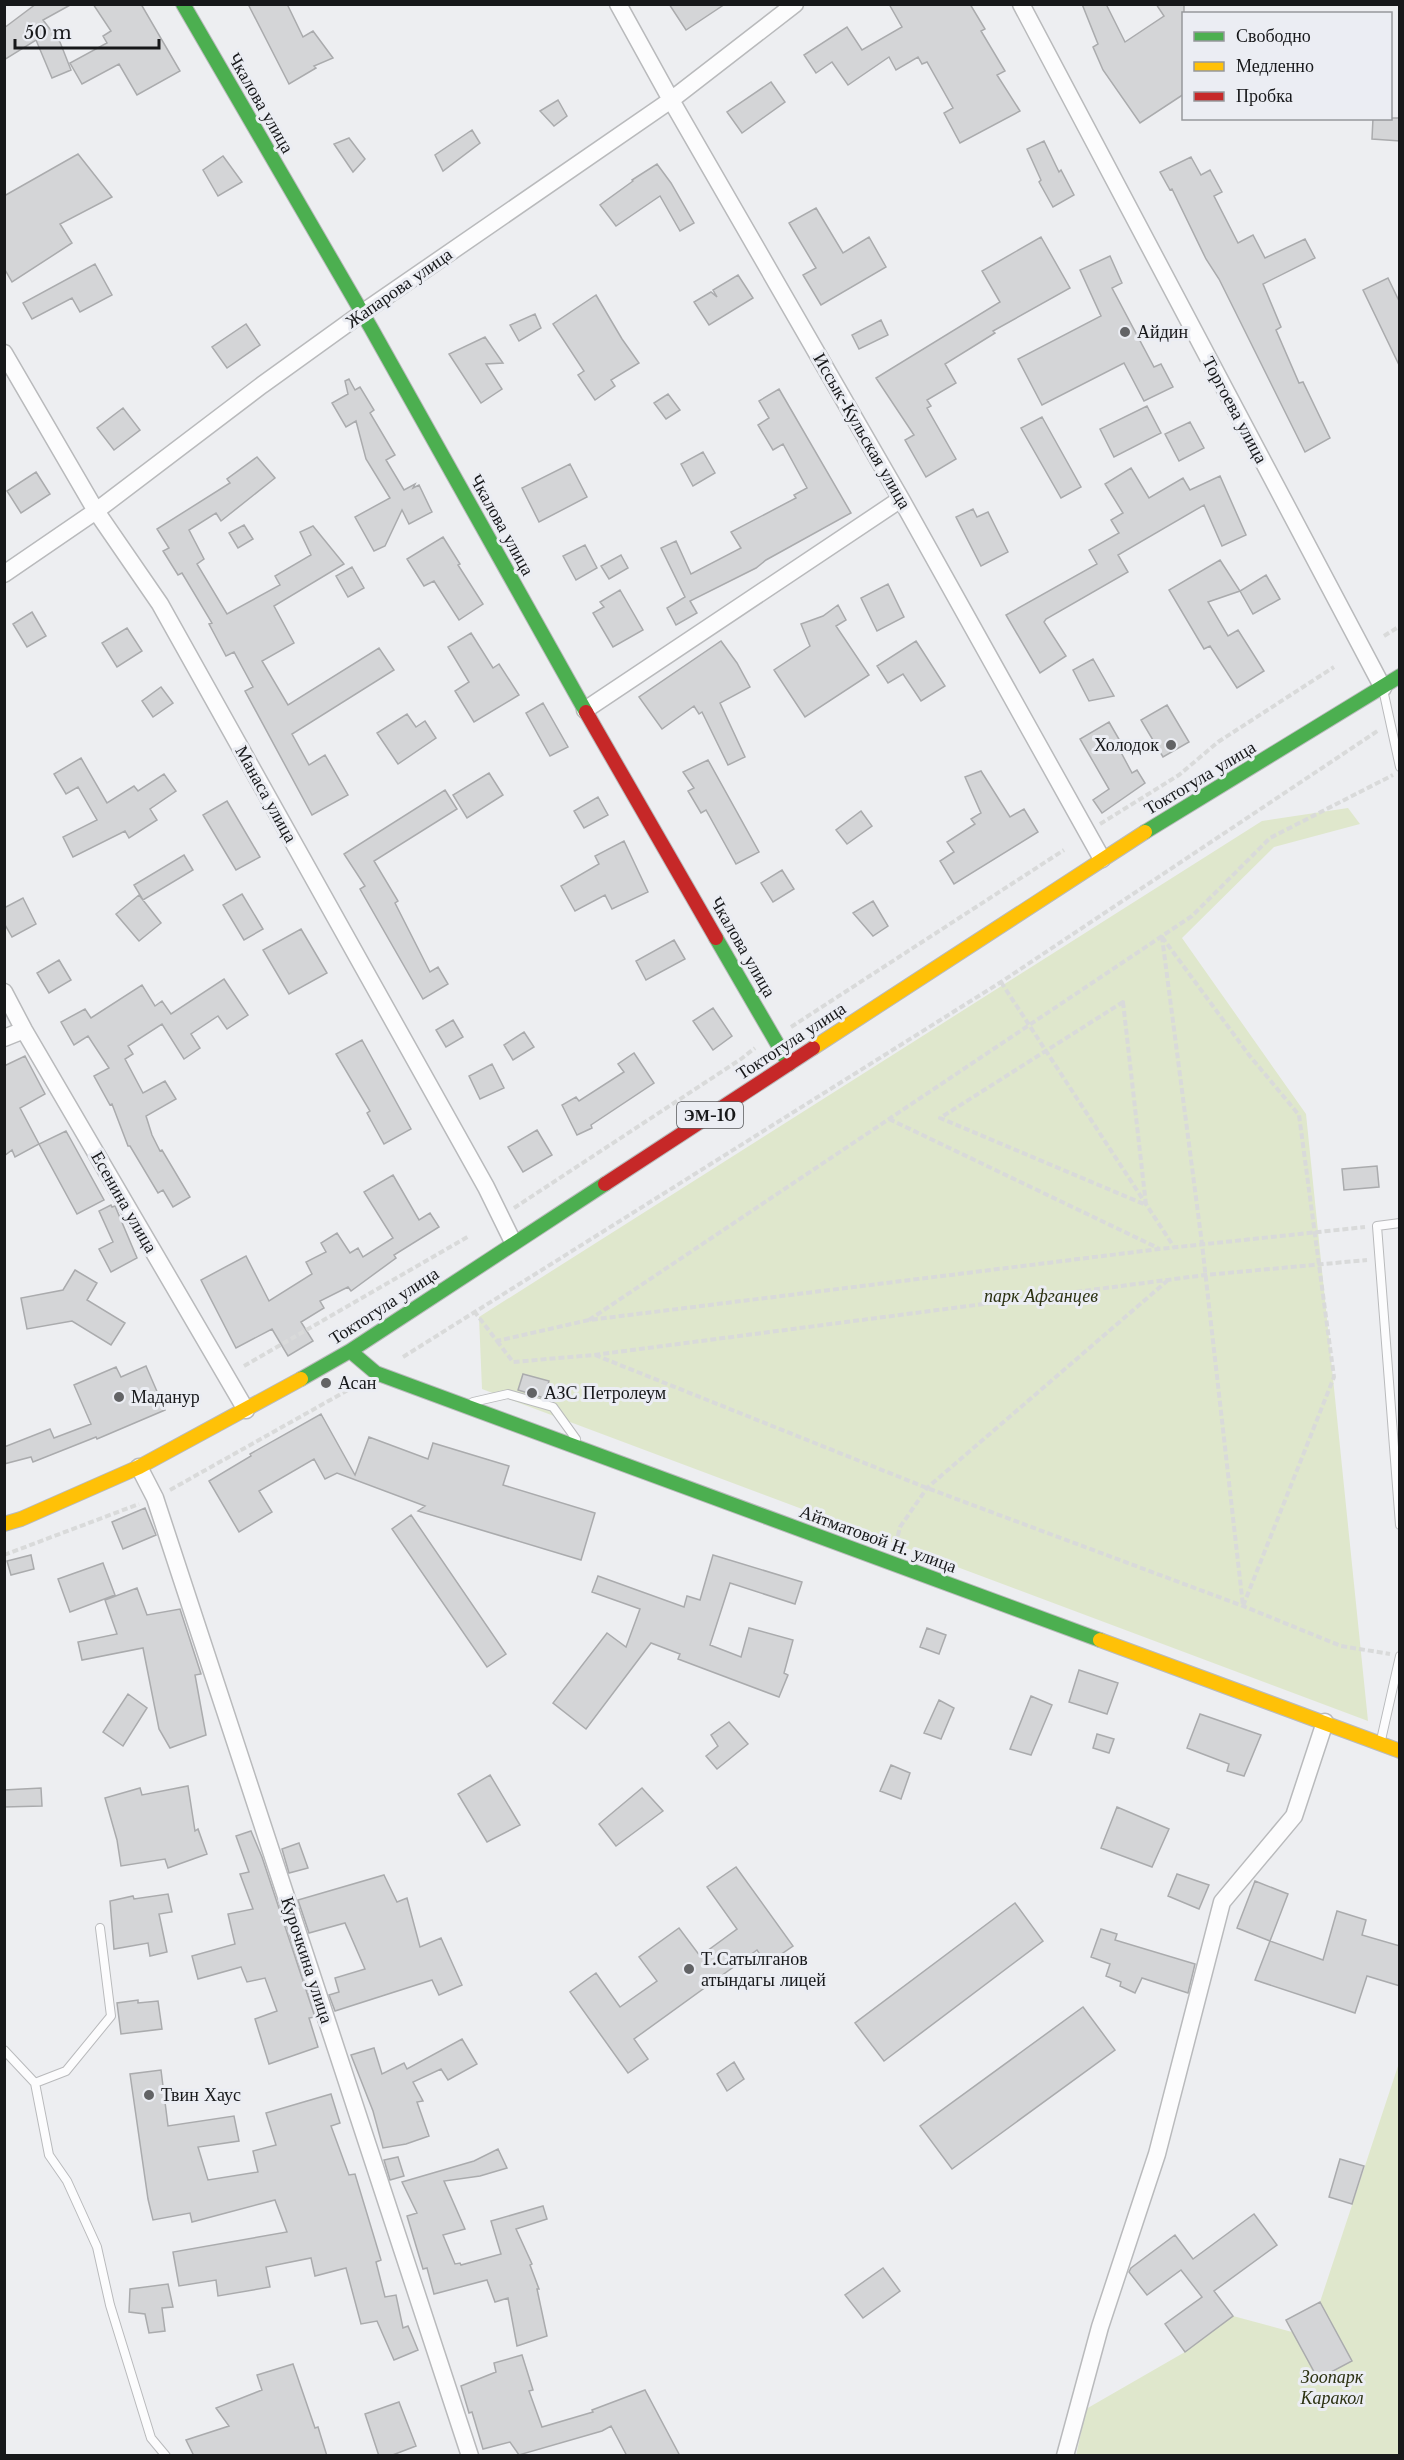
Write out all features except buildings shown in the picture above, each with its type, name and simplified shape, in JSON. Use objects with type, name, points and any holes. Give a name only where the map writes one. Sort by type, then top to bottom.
[{"type":"main road","name":"Чкалова улица","points":[[183,4],[362,313],[585,710],[789,1064]]},
{"type":"main road","name":"Токтогула улица","points":[[4,1524],[21,1519],[139,1467],[350,1351],[513,1242],[1102,859],[1400,676]]},
{"type":"main road","name":"Айтматовой Н. улица","points":[[350,1351],[376,1373],[1400,1751]]},
{"type":"street","name":"Иссык-Кульская улица","points":[[618,4],[902,500],[1102,859]]},
{"type":"street","name":"Жапарова улица","points":[[4,574],[96,511],[262,385],[362,313],[671,100],[795,4]]},
{"type":"street","name":"Торгоева улица","points":[[1021,4],[1383,688]]},
{"type":"street","name":"Манаса улица","points":[[4,353],[96,511],[160,604],[486,1187],[513,1242]]},
{"type":"street","points":[[585,710],[902,500]]},
{"type":"street","name":"Есенина улица","points":[[4,992],[246,1410]]},
{"type":"street","points":[[4,1038],[24,1030]]},
{"type":"street","name":"Курочкина улица","points":[[139,1467],[155,1498],[470,2456]]},
{"type":"street","points":[[1065,2456],[1100,2326],[1157,2154],[1222,1902],[1294,1816],[1325,1722]]},
{"type":"lane","points":[[1383,688],[1396,734],[1400,767]]},
{"type":"lane","points":[[1400,1223],[1377,1226],[1400,1525]]},
{"type":"lane","points":[[463,1405],[507,1394],[553,1407],[583,1449]]},
{"type":"lane","points":[[1380,1743],[1400,1656]]},
{"type":"lane","points":[[35,2083],[66,2071],[111,2016],[100,1928]]},
{"type":"lane","points":[[4,2050],[35,2083],[49,2155],[67,2181],[97,2247],[110,2306],[152,2438],[166,2456]]},
{"type":"path","points":[[1384,636],[1400,626]]},
{"type":"path","points":[[1094,828],[1179,775],[1218,742],[1334,667]]},
{"type":"path","points":[[403,1357],[1001,982],[1378,730]]},
{"type":"path","points":[[590,1320],[1192,916],[1270,838],[1400,772]]},
{"type":"path","points":[[791,1027],[1064,850]]},
{"type":"path","points":[[1162,936],[1248,1055],[1299,1115],[1334,1377],[1243,1606]]},
{"type":"path","points":[[1162,936],[1202,1244],[1243,1606]]},
{"type":"path","points":[[1001,982],[1174,1247]]},
{"type":"path","points":[[1123,1002],[1146,1205],[940,1118],[1123,1002]]},
{"type":"path","points":[[510,1210],[755,1048]]},
{"type":"path","points":[[888,1119],[1159,1249]]},
{"type":"path","points":[[496,1341],[590,1320],[1174,1247],[1377,1226]]},
{"type":"path","points":[[244,1366],[469,1236]]},
{"type":"path","points":[[474,1311],[513,1362],[594,1355],[1205,1275],[1380,1259]]},
{"type":"path","points":[[903,1551],[897,1539],[900,1527],[927,1488],[1167,1281]]},
{"type":"path","points":[[594,1355],[927,1488],[1243,1606],[1341,1646],[1400,1656]]},
{"type":"path","points":[[4,1555],[155,1498],[348,1390]]},
{"type":"green space","name":"парк Афганцев","points":[[1348,808],[1360,824],[1274,847],[1182,938],[1306,1114],[1368,1721],[482,1389],[479,1317],[1262,821]]},
{"type":"green space","name":"Зоопарк Каракол","points":[[1399,2063],[1399,2455],[1076,2456],[1086,2409],[1185,2352],[1233,2316],[1292,2332],[1286,2320],[1320,2302]]},
{"type":"traffic: fast","points":[[183,4],[371,328],[586,712]]},
{"type":"traffic: fast","points":[[1145,832],[1400,676]]},
{"type":"traffic: fast","points":[[716,938],[789,1064]]},
{"type":"traffic: fast","points":[[301,1379],[350,1351],[605,1184]]},
{"type":"traffic: fast","points":[[350,1351],[376,1373],[1100,1640]]},
{"type":"traffic: slow","points":[[813,1048],[1145,832]]},
{"type":"traffic: slow","points":[[4,1524],[21,1519],[139,1467],[301,1379]]},
{"type":"traffic: slow","points":[[1100,1640],[1400,1751]]},
{"type":"traffic: jam","points":[[586,712],[716,938]]},
{"type":"traffic: jam","points":[[605,1184],[813,1048]]},
{"type":"place","name":"Айдин","points":[[1125,332]]},
{"type":"place","name":"Холодок","points":[[1171,745]]},
{"type":"place","name":"Асан","points":[[326,1383]]},
{"type":"place","name":"АЗС Петролеум","points":[[532,1393]]},
{"type":"place","name":"Маданур","points":[[119,1397]]},
{"type":"place","name":"Т.Сатылганов атындагы лицей","points":[[689,1969]]},
{"type":"place","name":"Твин Хаус","points":[[149,2095]]}]
